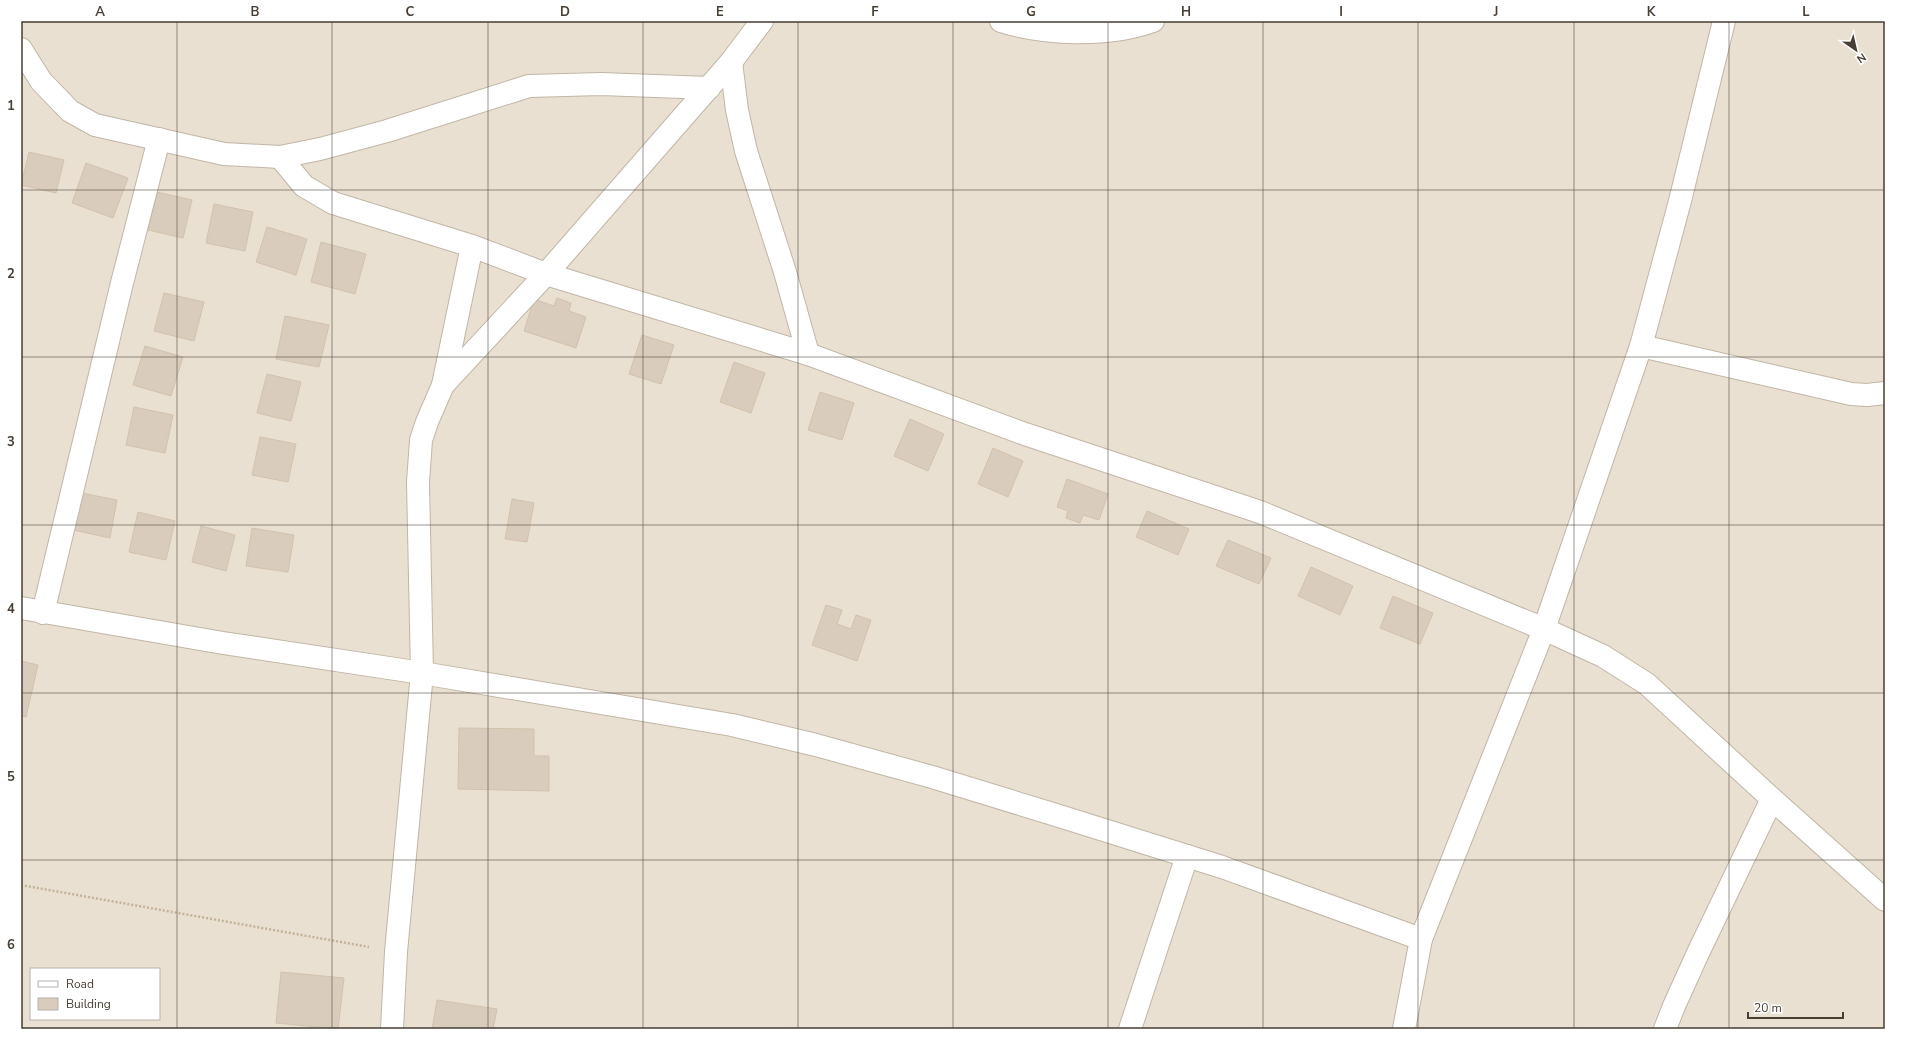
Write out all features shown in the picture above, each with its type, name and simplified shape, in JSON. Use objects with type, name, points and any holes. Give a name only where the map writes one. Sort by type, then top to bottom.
[{"type":"street","points":[[443,384],[546,274],[709,88],[762,21]]},
{"type":"street","points":[[1001,21],[1060,32],[1108,32],[1153,21]]},
{"type":"street","points":[[1404,1029],[1421,939],[1544,629],[1641,346],[1680,201],[1724,21]]},
{"type":"street","points":[[21,49],[40,81],[70,111],[95,125],[224,154],[280,157],[320,150],[387,131],[528,86],[601,84],[709,88]]},
{"type":"street","points":[[731,62],[737,110],[746,151],[808,354]]},
{"type":"street","points":[[43,612],[121,287],[159,139]]},
{"type":"street","points":[[280,157],[304,186],[333,203],[472,246],[546,274],[808,354],[1024,434],[1260,512],[1544,629],[1603,656],[1647,684],[1885,900]]},
{"type":"street","points":[[392,1029],[396,952],[422,673],[418,482],[421,440],[443,384],[472,246]]},
{"type":"street","points":[[1641,346],[1851,394],[1867,395],[1885,393]]},
{"type":"street","points":[[21,608],[223,643],[422,673],[732,725],[932,777],[1187,856],[1421,939]]},
{"type":"street","points":[[1665,1029],[1695,959],[1772,799]]},
{"type":"street","points":[[1130,1029],[1187,856]]},
{"type":"path","points":[[21,885],[396,952]]},
{"type":"shaded area","points":[[21,21],[1885,21],[1885,1029],[21,1029]]},
{"type":"building","points":[[29,152],[64,160],[56,193],[21,185]]},
{"type":"building","points":[[86,163],[128,178],[113,218],[72,203]]},
{"type":"building","points":[[157,192],[192,200],[183,238],[148,230]]},
{"type":"building","points":[[214,204],[253,212],[245,251],[206,243]]},
{"type":"building","points":[[267,227],[307,239],[296,275],[256,262]]},
{"type":"building","points":[[321,242],[366,254],[355,294],[311,282]]},
{"type":"building","points":[[164,293],[204,302],[194,341],[154,331]]},
{"type":"building","points":[[557,298],[571,303],[569,311],[586,317],[576,348],[524,331],[534,299],[554,306]]},
{"type":"building","points":[[285,316],[329,325],[319,367],[276,359]]},
{"type":"building","points":[[642,335],[674,345],[661,384],[629,374]]},
{"type":"building","points":[[145,346],[183,357],[171,396],[133,385]]},
{"type":"building","points":[[734,362],[765,373],[751,413],[720,402]]},
{"type":"building","points":[[267,374],[301,382],[291,421],[257,413]]},
{"type":"building","points":[[820,392],[854,403],[842,440],[808,430]]},
{"type":"building","points":[[134,407],[173,415],[165,453],[126,445]]},
{"type":"building","points":[[910,419],[944,434],[928,471],[894,456]]},
{"type":"building","points":[[260,437],[296,444],[288,482],[252,475]]},
{"type":"building","points":[[993,448],[1023,461],[1008,497],[978,484]]},
{"type":"building","points":[[1067,479],[1108,494],[1099,520],[1083,515],[1080,523],[1066,518],[1068,511],[1057,507]]},
{"type":"building","points":[[81,493],[117,500],[110,538],[73,530]]},
{"type":"building","points":[[512,499],[534,503],[527,542],[505,539]]},
{"type":"building","points":[[1147,511],[1189,529],[1178,555],[1136,537]]},
{"type":"building","points":[[138,512],[175,521],[166,560],[129,552]]},
{"type":"building","points":[[201,526],[235,535],[226,571],[192,562]]},
{"type":"building","points":[[252,528],[294,535],[288,572],[246,566]]},
{"type":"building","points":[[1228,540],[1271,558],[1259,584],[1216,566]]},
{"type":"building","points":[[1311,567],[1353,586],[1340,615],[1298,596]]},
{"type":"building","points":[[1393,596],[1433,613],[1420,644],[1380,628]]},
{"type":"building","points":[[826,605],[842,610],[837,624],[851,629],[856,615],[871,620],[857,661],[812,645]]},
{"type":"building","points":[[21,661],[38,665],[26,717],[21,716]]},
{"type":"building","points":[[459,728],[534,729],[534,756],[549,756],[549,791],[458,789]]},
{"type":"building","points":[[281,972],[344,978],[338,1029],[276,1023]]},
{"type":"building","points":[[437,1000],[497,1009],[493,1029],[432,1029]]}]
